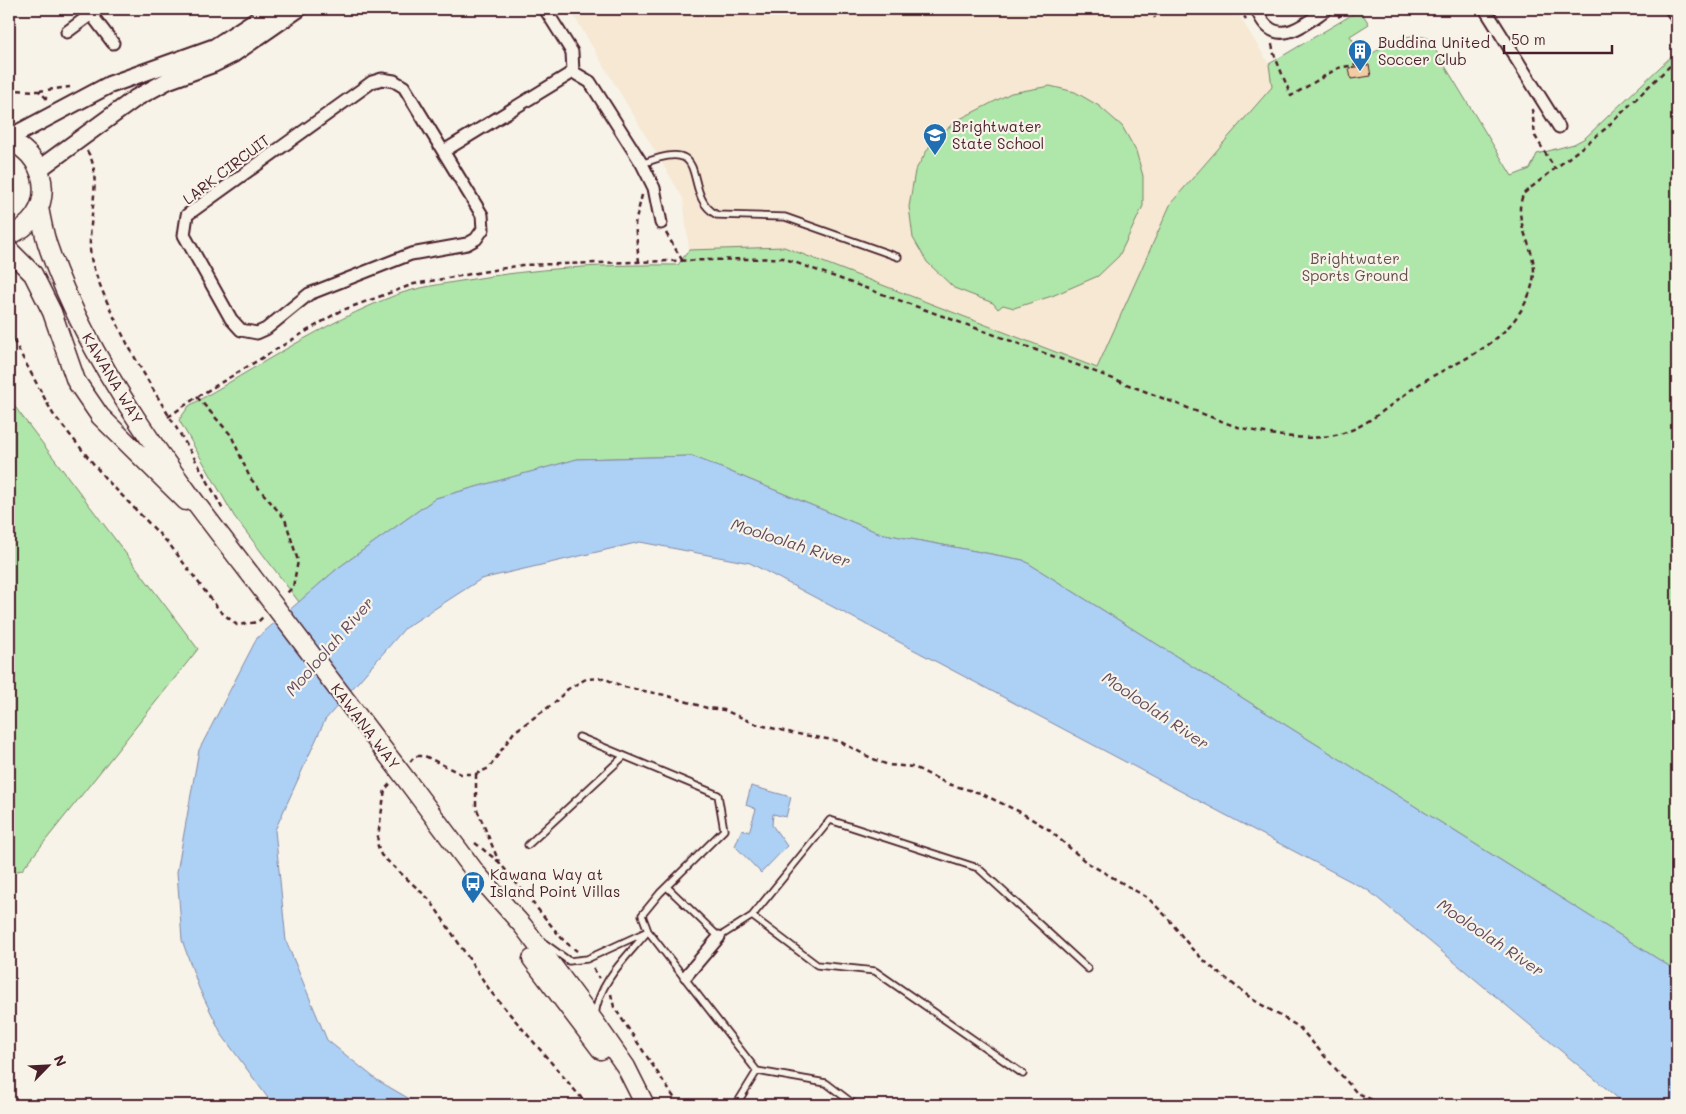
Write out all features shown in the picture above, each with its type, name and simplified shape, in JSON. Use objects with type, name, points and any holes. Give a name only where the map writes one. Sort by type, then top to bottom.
[{"type":"main road","points":[[9,140],[31,156],[39,169],[43,182],[43,195],[39,208],[23,229],[9,235]]},
{"type":"main road","name":"KAWANA WAY","points":[[39,208],[48,248],[83,328],[142,425],[218,532],[476,873],[523,926],[594,1021],[626,1067],[644,1105]]},
{"type":"main road","name":"KAWANA WAY","points":[[9,250],[32,274],[52,312],[76,381],[100,416],[218,532]]},
{"type":"main road","name":"KAWANA WAY","points":[[476,873],[497,911],[644,1105]]},
{"type":"street","points":[[9,140],[58,111],[109,85],[215,47],[274,9]]},
{"type":"street","points":[[39,169],[151,88],[232,54],[298,9]]},
{"type":"street","points":[[545,9],[572,52],[573,72]]},
{"type":"street","points":[[1256,9],[1267,26],[1279,33],[1290,32],[1327,9]]},
{"type":"street","points":[[1485,9],[1559,127]]},
{"type":"street","points":[[1671,9],[1677,19]]},
{"type":"street","points":[[67,32],[94,11],[113,43]]},
{"type":"street","points":[[444,151],[573,72]]},
{"type":"street","points":[[573,72],[590,82],[642,164],[654,188],[661,223]]},
{"type":"street","name":"LARK CIRCUIT","points":[[382,80],[394,81],[404,87],[444,151],[482,215],[483,229],[476,239],[467,244],[411,254],[309,294],[266,329],[257,333],[241,330],[231,319],[184,235],[187,215],[372,82],[382,80]]},
{"type":"street","points":[[686,976],[719,937]]},
{"type":"lane","points":[[642,164],[662,156],[676,154],[685,158],[691,167],[704,204],[709,211],[717,216],[785,217],[898,257]]},
{"type":"lane","points":[[580,737],[718,795],[724,830],[642,915],[648,931],[686,976],[757,1071],[826,1083],[855,1105]]},
{"type":"lane","points":[[528,845],[624,756]]},
{"type":"lane","points":[[667,887],[719,937],[752,916],[830,820],[978,868],[1088,969]]},
{"type":"lane","points":[[752,916],[816,965],[875,971],[1023,1074]]},
{"type":"lane","points":[[523,926],[569,961],[587,959],[648,931]]},
{"type":"lane","points":[[594,1021],[597,999],[604,984],[648,931]]},
{"type":"lane","points":[[736,1105],[757,1071]]},
{"type":"path","points":[[1150,9],[1155,18]]},
{"type":"path","points":[[1272,44],[1274,54],[1291,96],[1338,68],[1362,64]]},
{"type":"path","points":[[168,417],[197,397],[340,311],[414,284],[522,265],[783,258],[1070,363],[1234,426],[1258,432],[1310,438],[1337,435],[1369,421],[1418,384],[1475,353],[1509,326],[1529,296],[1534,272],[1533,253],[1520,208],[1523,194],[1605,130],[1677,59]]},
{"type":"path","points":[[9,90],[39,91],[58,111]]},
{"type":"path","points":[[1531,106],[1535,136],[1555,170]]},
{"type":"path","points":[[78,139],[91,156],[95,167],[89,252],[106,303],[134,360],[208,482],[225,514]]},
{"type":"path","points":[[639,262],[635,224],[642,192]]},
{"type":"path","points":[[661,223],[670,244],[682,260]]},
{"type":"path","points":[[476,774],[476,807],[499,862],[564,940],[587,959],[611,993],[614,1008],[679,1105]]},
{"type":"shaded area","name":"Brightwater State School","points":[[570,9],[1235,9],[1269,64],[1272,87],[1171,203],[1097,368],[784,247],[689,250],[683,198]]},
{"type":"green space","name":"Brightwater Sports Ground","points":[[1360,10],[1369,24],[1350,36],[1365,58],[1395,40],[1410,36],[1428,38],[1512,176],[1530,169],[1537,154],[1574,144],[1585,138],[1677,51],[1677,971],[1023,560],[879,533],[692,456],[578,459],[436,498],[338,568],[299,602],[234,516],[179,420],[189,406],[291,346],[342,319],[396,295],[431,286],[520,272],[598,266],[678,265],[689,250],[784,247],[1097,368],[1171,203],[1272,87],[1269,64]]},
{"type":"green space","points":[[1050,86],[1075,92],[1099,106],[1122,126],[1136,151],[1143,176],[1143,206],[1119,256],[1098,276],[1052,296],[1014,308],[1003,305],[998,309],[993,303],[954,288],[927,262],[913,238],[909,207],[915,171],[932,142],[956,121],[1011,93]]},
{"type":"green space","points":[[9,399],[198,649],[22,870],[9,873]]},
{"type":"water","name":"Mooloolah River","points":[[692,456],[879,533],[1023,560],[1677,971],[1677,1105],[1626,1105],[1369,891],[750,563],[640,542],[481,579],[405,628],[325,720],[275,830],[286,941],[327,1040],[377,1080],[420,1105],[273,1105],[222,1035],[199,988],[182,940],[177,872],[199,750],[257,638],[338,568],[436,498],[577,459]]},
{"type":"water","points":[[751,786],[791,797],[786,817],[773,814],[772,825],[787,846],[761,873],[735,846],[742,829],[749,832],[756,809],[746,805]]},
{"type":"building","name":"Buddina United Soccer Club","points":[[1369,65],[1371,76],[1351,79],[1349,68]]},
{"type":"place","name":"Buddina United Soccer Club","points":[[1360,72]]},
{"type":"place","name":"Brightwater State School","points":[[935,156]]},
{"type":"place","name":"Kawana Way at Island Point Villas","points":[[473,904]]}]
